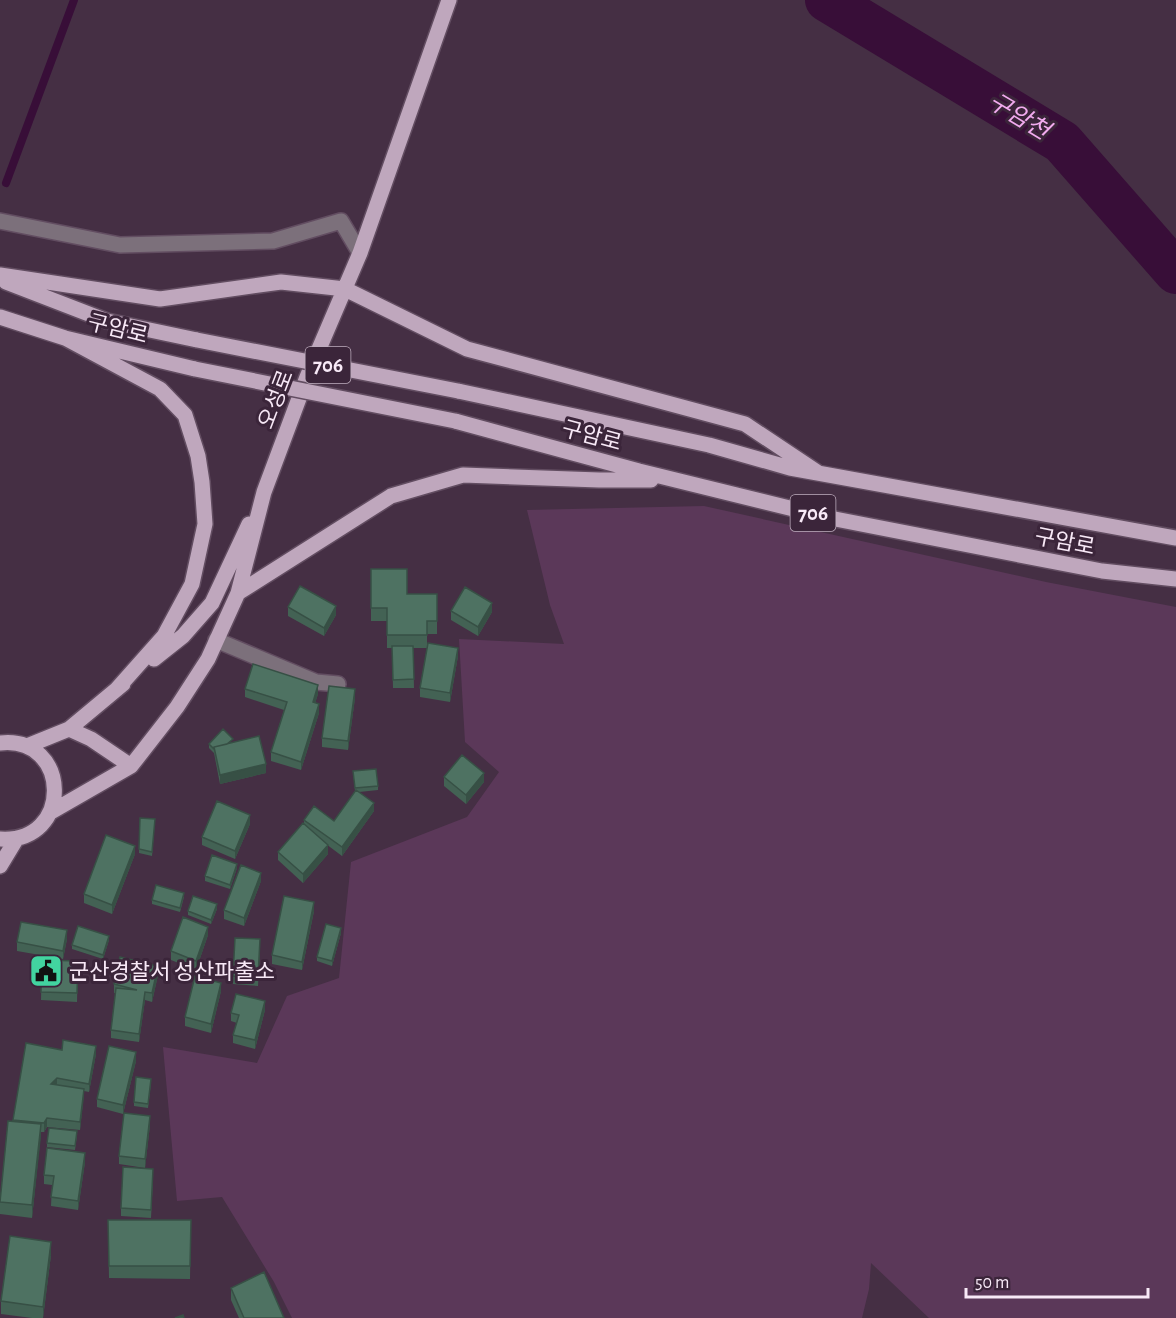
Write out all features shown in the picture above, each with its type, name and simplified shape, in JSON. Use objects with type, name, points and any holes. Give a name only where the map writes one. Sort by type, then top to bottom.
[{"type":"main road","name":"오성로","points":[[131,766],[177,707],[207,659],[238,593],[264,492],[307,376],[360,253],[449,0]]},
{"type":"main road","points":[[0,275],[160,299],[281,282],[345,289],[467,349],[745,424],[817,472]]},
{"type":"main road","name":"구암로","points":[[0,280],[107,321],[458,391],[709,445],[790,468],[1176,538]]},
{"type":"main road","name":"구암로","points":[[0,318],[65,338],[195,369],[455,421],[675,480],[864,524],[1102,571],[1176,579]]},
{"type":"main road","points":[[65,338],[160,389],[184,415],[198,456],[202,482],[205,524],[192,584],[164,636],[116,690]]},
{"type":"main road","points":[[238,593],[391,496],[463,475],[675,480]]},
{"type":"main road","points":[[27,746],[69,729],[183,636],[212,603],[264,492]]},
{"type":"main road","points":[[51,812],[131,766],[91,739],[69,729]]},
{"type":"main road","points":[[0,743],[10,742],[27,746],[40,754],[50,767],[55,782],[55,797],[51,812],[43,824],[32,833],[17,838],[0,839]]},
{"type":"main road","points":[[0,866],[17,838]]},
{"type":"street","points":[[0,221],[120,244],[273,241],[341,221],[360,253]]},
{"type":"street","points":[[216,640],[316,682],[338,684]]},
{"type":"shaded area","points":[[704,506],[1046,582],[1176,607],[1176,1318],[929,1318],[871,1263],[869,1289],[862,1318],[292,1318],[274,1282],[222,1197],[177,1201],[163,1047],[257,1063],[287,996],[339,978],[351,862],[467,817],[499,772],[465,742],[459,639],[564,644],[550,605],[527,510]]},
{"type":"building","points":[[371,569],[407,569],[407,594],[437,594],[437,621],[427,621],[427,635],[387,635],[387,608],[371,608]]},
{"type":"building","points":[[300,586],[336,606],[324,628],[288,607]]},
{"type":"building","points":[[465,587],[492,603],[478,627],[451,611]]},
{"type":"building","points":[[428,643],[458,648],[450,693],[420,688]]},
{"type":"building","points":[[392,646],[413,646],[414,679],[393,680]]},
{"type":"building","points":[[253,664],[318,685],[313,702],[319,704],[301,762],[271,752],[287,702],[245,689]]},
{"type":"building","points":[[329,686],[355,689],[348,741],[322,738]]},
{"type":"building","points":[[223,729],[233,739],[214,749],[209,744]]},
{"type":"building","points":[[259,736],[266,764],[220,775],[214,747]]},
{"type":"building","points":[[462,755],[484,773],[466,795],[444,777]]},
{"type":"building","points":[[376,769],[378,786],[355,788],[353,771]]},
{"type":"building","points":[[356,790],[374,803],[342,847],[304,820],[314,806],[334,821]]},
{"type":"building","points":[[217,801],[250,815],[235,851],[202,837]]},
{"type":"building","points":[[140,818],[155,819],[152,852],[139,849]]},
{"type":"building","points":[[303,823],[328,845],[303,874],[278,852]]},
{"type":"building","points":[[106,835],[135,846],[112,905],[84,894]]},
{"type":"building","points":[[212,855],[237,864],[230,885],[205,876]]},
{"type":"building","points":[[241,865],[261,873],[244,918],[224,910]]},
{"type":"building","points":[[156,885],[184,893],[180,908],[152,900]]},
{"type":"building","points":[[193,896],[217,904],[211,920],[188,911]]},
{"type":"building","points":[[284,896],[314,902],[302,962],[272,955]]},
{"type":"building","points":[[183,917],[208,927],[196,961],[171,951]]},
{"type":"building","points":[[21,922],[67,930],[63,951],[17,942]]},
{"type":"building","points":[[326,924],[341,928],[332,961],[317,957]]},
{"type":"building","points":[[78,926],[109,936],[103,955],[72,945]]},
{"type":"building","points":[[235,938],[260,939],[258,977],[233,976]]},
{"type":"building","points":[[120,957],[158,966],[152,993],[145,992],[139,1034],[111,1030],[116,988],[137,990],[114,984]]},
{"type":"building","points":[[42,960],[78,961],[77,993],[41,992]]},
{"type":"building","points":[[195,976],[221,983],[211,1024],[185,1017]]},
{"type":"building","points":[[236,994],[265,1001],[255,1040],[233,1035],[239,1015],[231,1013]]},
{"type":"building","points":[[63,1040],[96,1046],[89,1084],[57,1078],[51,1084],[84,1089],[80,1122],[47,1118],[44,1123],[13,1120],[26,1043],[62,1050]]},
{"type":"building","points":[[109,1046],[136,1052],[123,1105],[97,1099]]},
{"type":"building","points":[[136,1077],[151,1079],[148,1104],[134,1102]]},
{"type":"building","points":[[124,1113],[150,1116],[145,1159],[119,1156]]},
{"type":"building","points":[[8,1121],[41,1124],[32,1205],[0,1202]]},
{"type":"building","points":[[49,1128],[77,1131],[75,1146],[47,1143]]},
{"type":"building","points":[[47,1148],[85,1153],[78,1201],[51,1197],[54,1176],[44,1175]]},
{"type":"building","points":[[123,1167],[153,1169],[151,1210],[121,1208]]},
{"type":"building","points":[[108,1220],[191,1220],[190,1266],[109,1266]]},
{"type":"building","points":[[10,1236],[51,1242],[43,1307],[1,1301]]},
{"type":"building","points":[[264,1272],[284,1318],[244,1318],[231,1288]]},
{"type":"waterway","points":[[6,183],[74,0]]},
{"type":"waterway","name":"구암천","points":[[827,0],[1062,142],[1176,272]]},
{"type":"place","name":"군산경찰서 성산파출소","points":[[46,971]]}]
